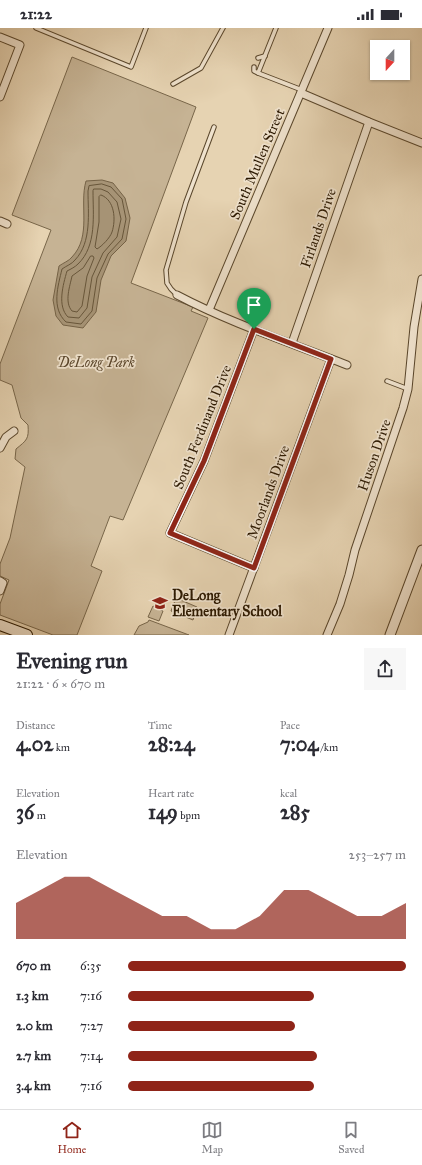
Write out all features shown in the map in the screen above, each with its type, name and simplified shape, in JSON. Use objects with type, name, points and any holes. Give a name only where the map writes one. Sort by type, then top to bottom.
[{"type":"main road","points":[[0,625],[27,635]]},
{"type":"street","name":"South Mullen Street","points":[[209,310],[328,28]]},
{"type":"street","points":[[0,37],[20,45],[0,97]]},
{"type":"street","points":[[302,92],[422,143]]},
{"type":"street","name":"Firlands Drive","points":[[292,343],[370,122]]},
{"type":"street","name":"Huson Drive","points":[[327,635],[340,604],[355,550],[397,430],[408,389],[415,321],[422,278]]},
{"type":"street","points":[[177,295],[254,329],[346,365]]},
{"type":"street","name":"South Ferdinand Drive","points":[[254,329],[204,461],[170,533],[254,568]]},
{"type":"street","name":"Moorlands Drive","points":[[229,635],[331,359]]},
{"type":"street","points":[[0,448],[6,437],[14,431]]},
{"type":"street","points":[[390,635],[422,550]]},
{"type":"street","points":[[0,591],[2,582]]},
{"type":"lane","points":[[36,28],[131,66],[146,28]]},
{"type":"lane","points":[[173,84],[201,68],[223,28]]},
{"type":"lane","points":[[258,73],[276,28]]},
{"type":"lane","points":[[258,58],[265,56]]},
{"type":"lane","points":[[254,69],[258,73],[302,92]]},
{"type":"lane","points":[[177,295],[167,283],[166,270],[186,202],[214,127]]},
{"type":"lane","points":[[387,381],[408,389]]},
{"type":"green space","name":"DeLong Park","points":[[72,57],[196,107],[131,283],[193,307],[191,311],[208,318],[123,520],[110,516],[91,566],[102,571],[77,635],[53,635],[0,615],[0,604],[9,580],[0,576],[0,564],[10,538],[25,467],[15,459],[16,449],[28,436],[28,425],[21,418],[12,385],[0,380],[0,364],[51,230],[12,215]]},
{"type":"green space","points":[[176,598],[197,607],[193,620],[171,611]]},
{"type":"green space","points":[[153,606],[163,611],[159,621],[148,617]]},
{"type":"green space","points":[[149,620],[189,635],[134,635],[139,626],[148,622]]},
{"type":"water","points":[[102,180],[113,183],[125,198],[130,218],[126,241],[111,256],[101,280],[96,312],[83,328],[63,325],[56,316],[53,300],[59,266],[72,257],[82,240],[84,190],[86,181]]},
{"type":"place","name":"DeLong Elementary School","points":[[160,603]]},
{"type":"route","points":[[254,329],[331,359],[254,568],[170,533],[204,461],[254,329]]}]
